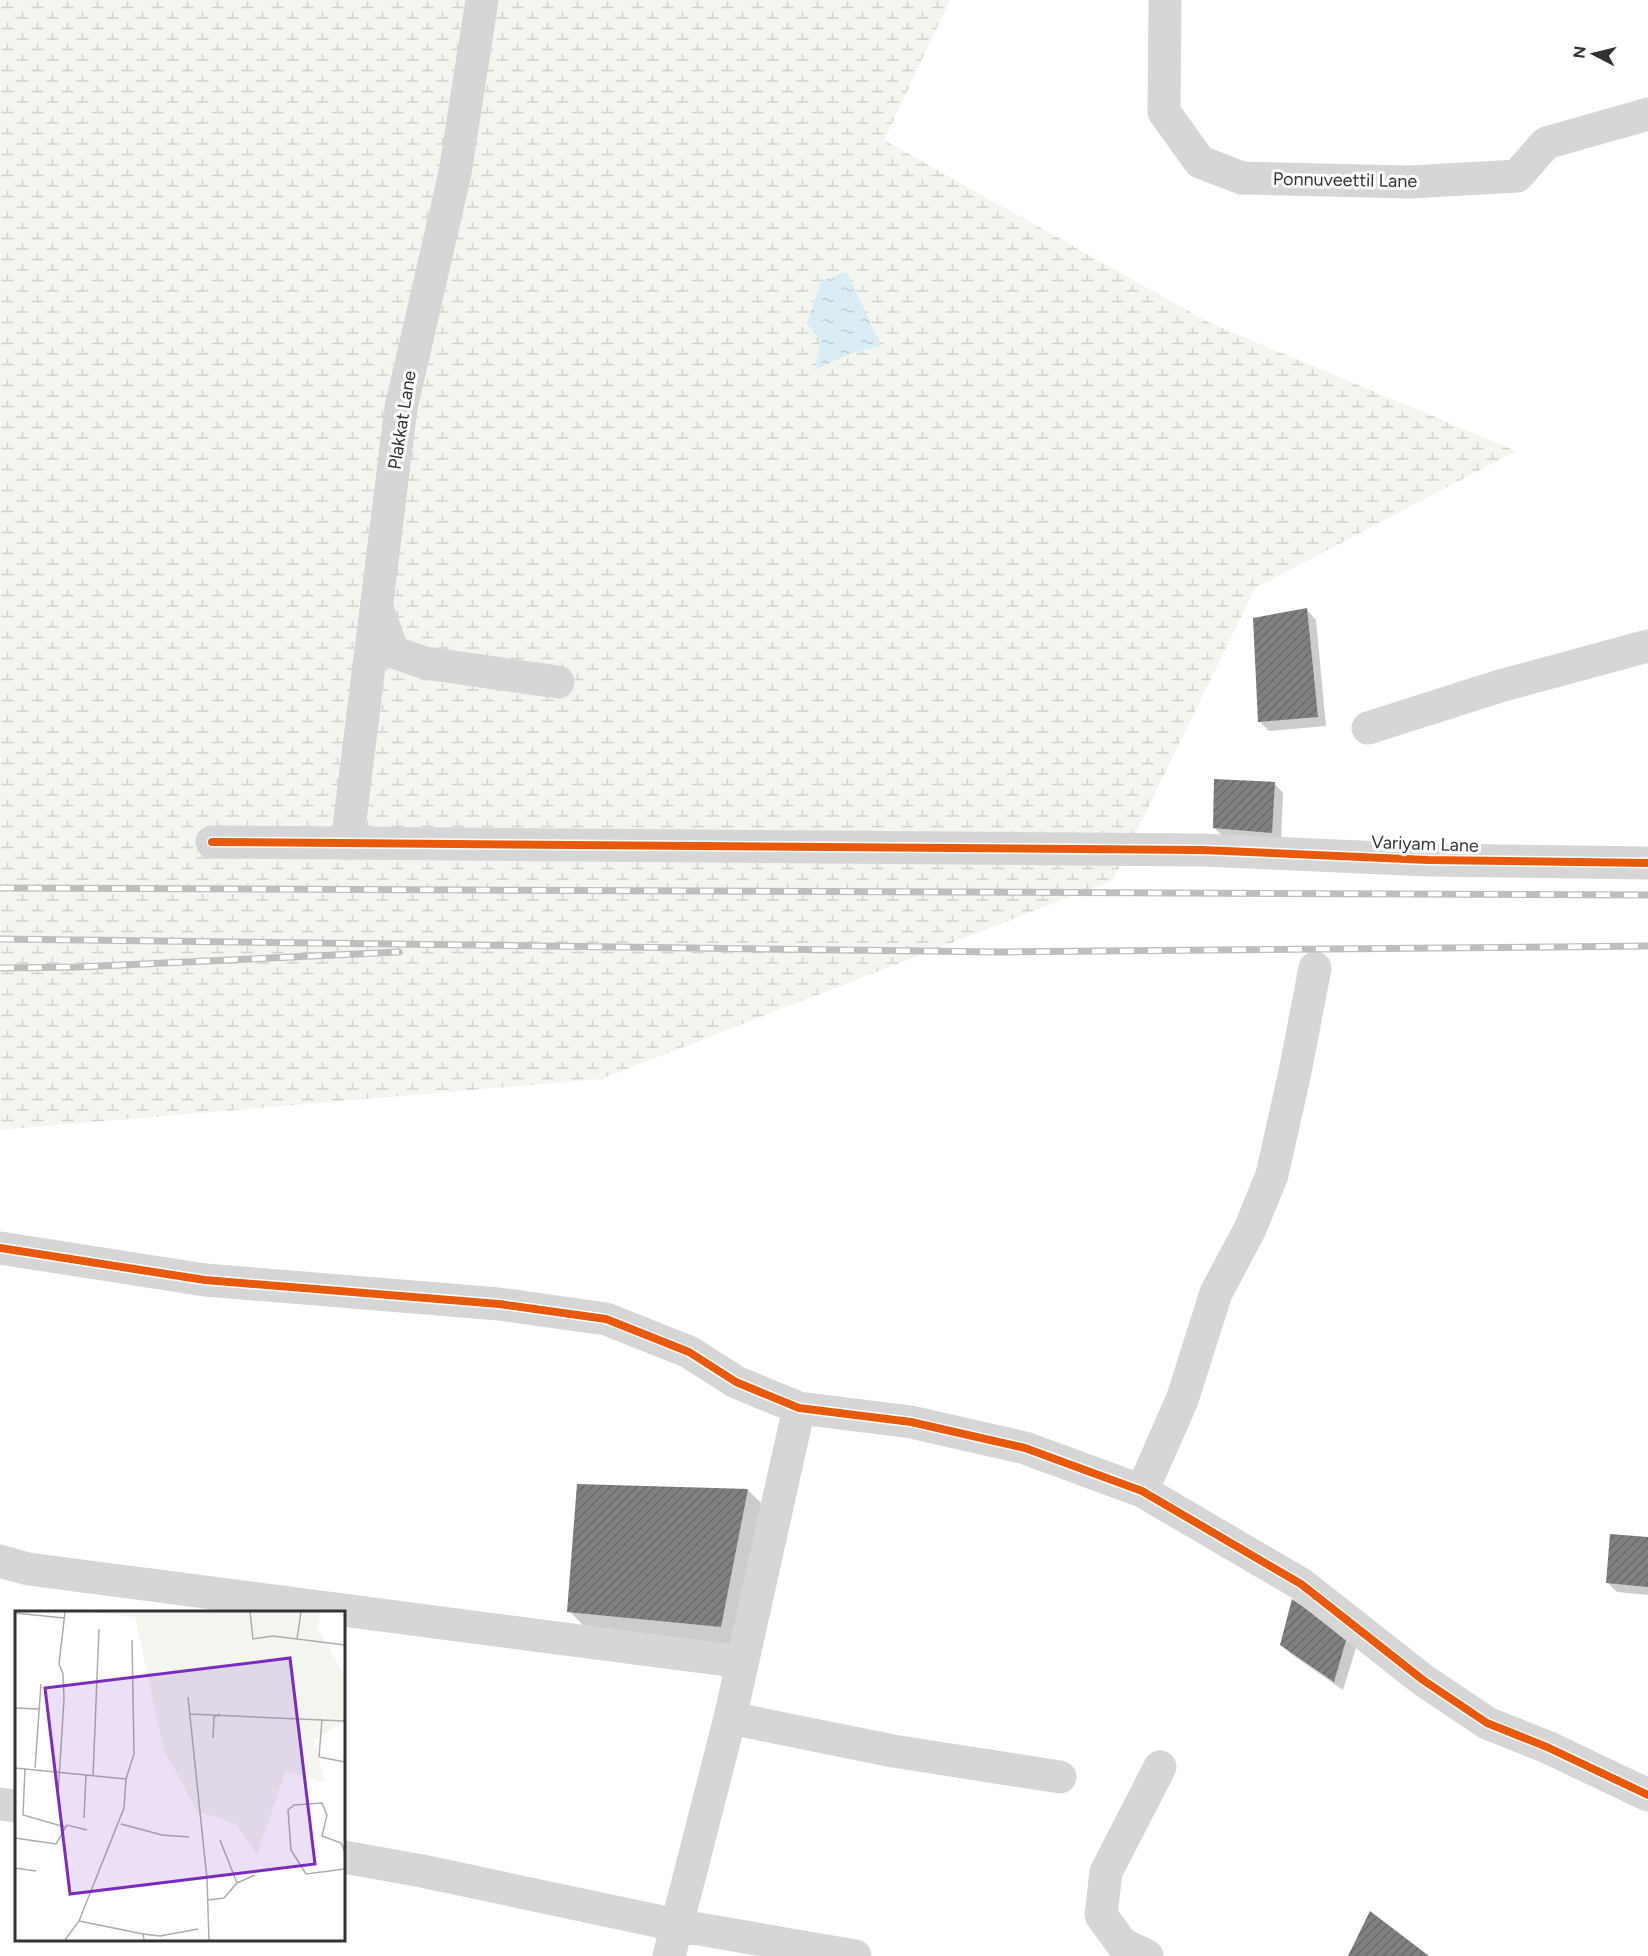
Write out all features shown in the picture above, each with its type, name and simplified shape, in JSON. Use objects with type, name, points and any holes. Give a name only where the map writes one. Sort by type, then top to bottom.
[{"type":"street","name":"Plakkat Lane","points":[[347,844],[401,408],[455,172],[482,0]]},
{"type":"street","name":"Ponnuveettil Lane","points":[[1165,0],[1164,112],[1200,162],[1242,178],[1410,182],[1518,176],[1546,142],[1648,114]]},
{"type":"street","points":[[377,606],[393,651],[425,663],[558,682]]},
{"type":"street","points":[[1368,728],[1500,686],[1648,646]]},
{"type":"street","name":"Variyam Lane","points":[[213,842],[1202,850],[1428,860],[1648,863]]},
{"type":"street","points":[[1142,1491],[1182,1400],[1216,1293],[1250,1229],[1272,1175],[1315,968]]},
{"type":"street","points":[[0,1248],[206,1280],[499,1304],[606,1319],[689,1352],[736,1382],[799,1408],[911,1422],[1025,1448],[1142,1491],[1301,1584],[1423,1680],[1487,1723],[1547,1747],[1648,1795]]},
{"type":"street","points":[[669,1956],[730,1718],[799,1408]]},
{"type":"street","points":[[0,1562],[28,1569],[742,1662]]},
{"type":"street","points":[[730,1718],[893,1751],[1060,1778]]},
{"type":"street","points":[[1147,1956],[1122,1944],[1108,1943],[1101,1915],[1106,1872],[1160,1767]]},
{"type":"street","points":[[0,1804],[15,1806]]},
{"type":"street","points":[[345,1857],[422,1870],[676,1925],[855,1956]]},
{"type":"green space","points":[[0,0],[950,0],[884,140],[1210,323],[1516,451],[1255,588],[1113,880],[601,1079],[0,1130]]},
{"type":"water","points":[[847,272],[881,346],[851,353],[815,370],[820,341],[807,323],[821,281]]},
{"type":"building","points":[[1307,608],[1318,717],[1258,722],[1253,618]]},
{"type":"building","points":[[1214,779],[1275,782],[1272,833],[1213,828]]},
{"type":"building","points":[[577,1484],[748,1489],[721,1627],[567,1612]]},
{"type":"building","points":[[1610,1534],[1648,1537],[1648,1587],[1606,1583]]},
{"type":"building","points":[[1292,1599],[1347,1637],[1334,1682],[1280,1645]]},
{"type":"building","points":[[1370,1911],[1429,1956],[1348,1956]]},
{"type":"railway","points":[[0,888],[1648,895]]},
{"type":"railway","points":[[0,939],[1001,952],[1648,946]]},
{"type":"railway","points":[[0,968],[79,967],[399,952]]},
{"type":"cycle path","points":[[212,842],[1202,850],[1428,860],[1648,863]]},
{"type":"cycle path","points":[[0,1248],[205,1280],[499,1304],[606,1319],[689,1352],[736,1382],[799,1408],[911,1422],[1025,1448],[1142,1491],[1301,1584],[1423,1680],[1487,1723],[1547,1747],[1648,1795]]}]
